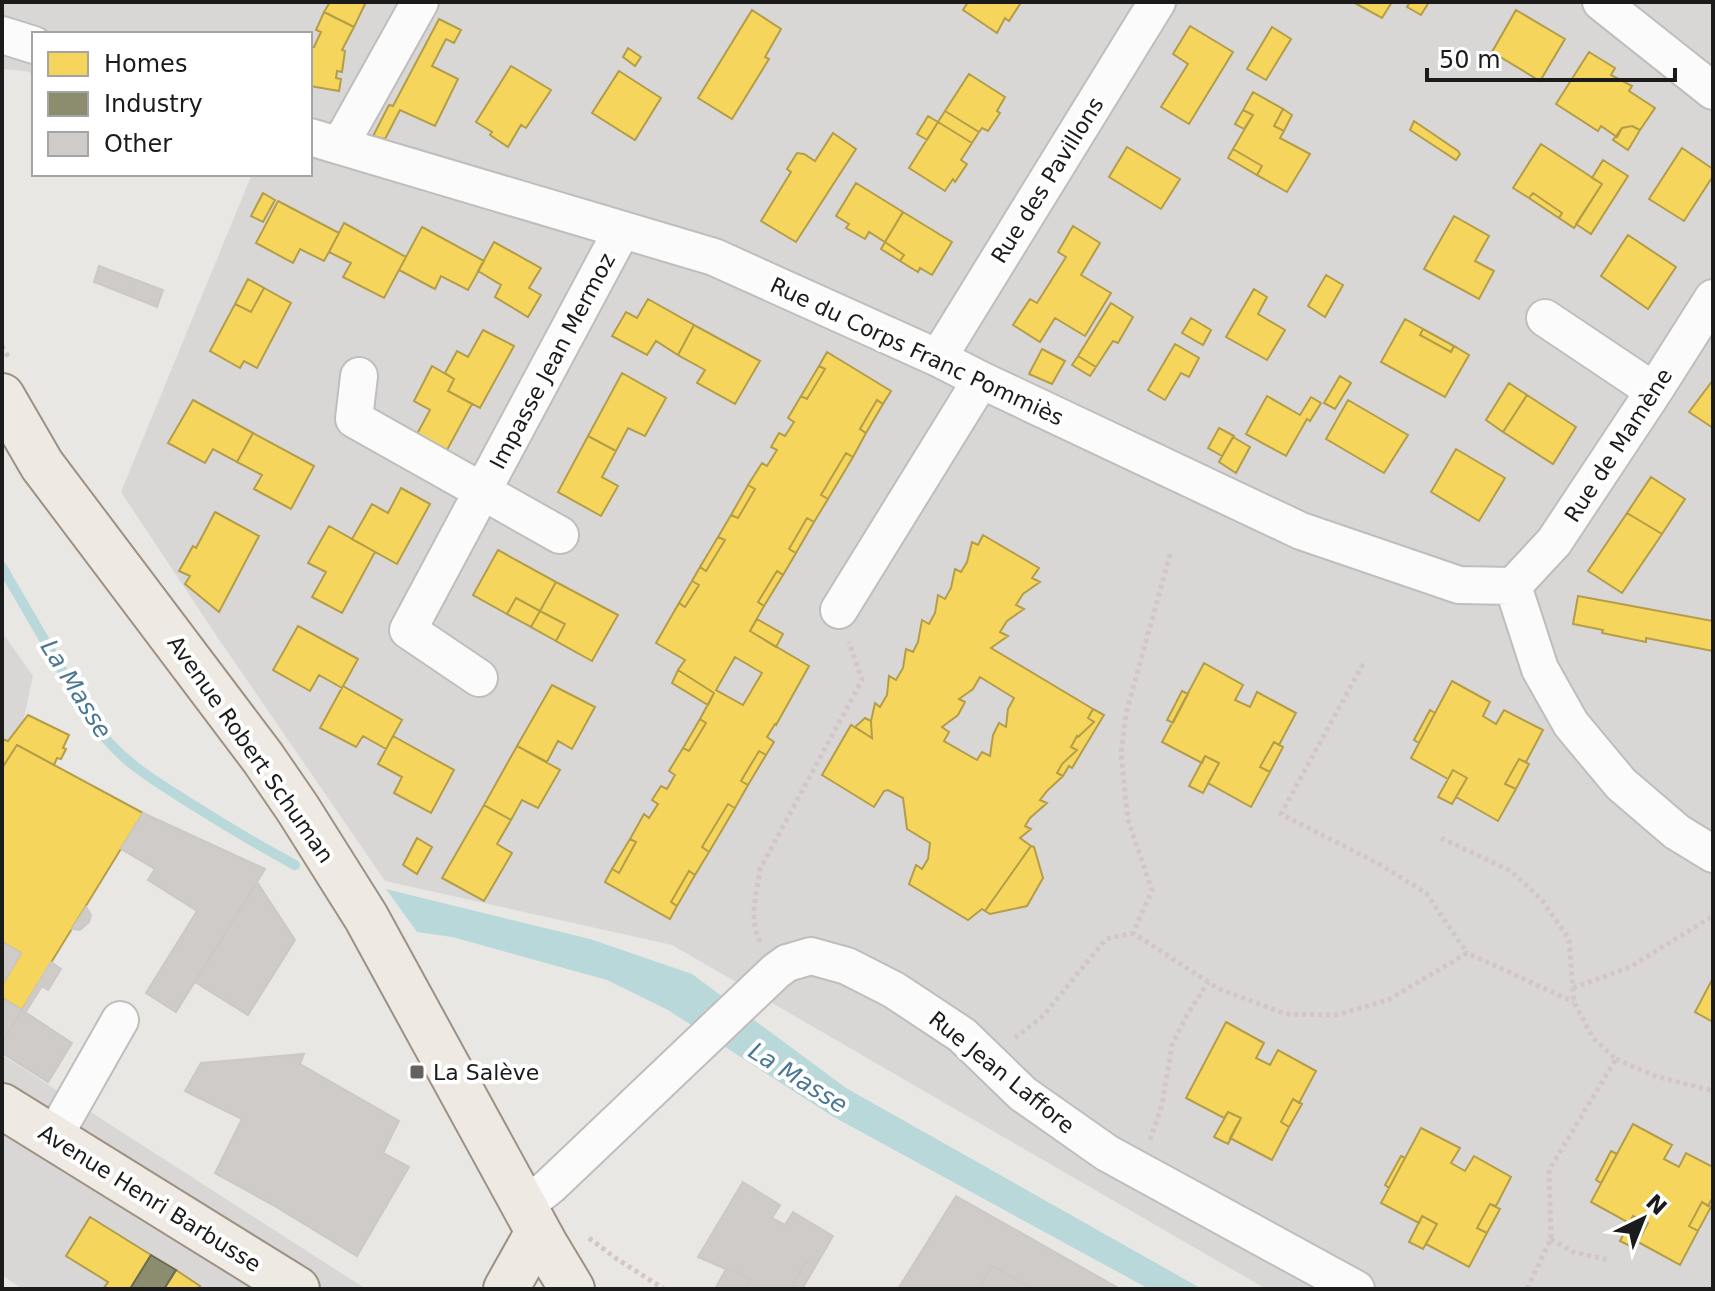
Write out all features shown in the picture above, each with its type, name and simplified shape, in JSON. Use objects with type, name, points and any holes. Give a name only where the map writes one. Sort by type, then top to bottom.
[{"type":"main road","name":"Avenue Robert Schuman","points":[[2,396],[42,465],[298,809],[366,917],[572,1289]]},
{"type":"main road","name":"Avenue Henri Barbusse","points":[[2,1106],[297,1289]]},
{"type":"main road","name":"Avenue Robert Schuman","points":[[536,1227],[557,1289]]},
{"type":"main road","points":[[506,1289],[536,1227]]},
{"type":"street","points":[[325,141],[420,2]]},
{"type":"street","name":"Rue des Pavillons","points":[[938,358],[1157,2]]},
{"type":"street","points":[[1601,2],[1713,91]]},
{"type":"street","points":[[2,35],[32,44]]},
{"type":"street","name":"Rue du Corps Franc Pommiès","points":[[325,141],[714,257],[938,358],[1301,531],[1459,585],[1513,586]]},
{"type":"street","name":"Impasse Jean Mermoz","points":[[479,678],[408,630],[622,230]]},
{"type":"street","name":"Rue de Mamène","points":[[1513,586],[1554,542],[1709,312]]},
{"type":"street","points":[[1545,318],[1654,391]]},
{"type":"street","name":"Impasse Jean Mermoz","points":[[359,376],[354,419],[560,535]]},
{"type":"street","points":[[839,610],[981,380]]},
{"type":"street","points":[[1513,586],[1540,669],[1571,724],[1621,784],[1677,832],[1713,854]]},
{"type":"street","name":"Rue Jean Laffore","points":[[536,1227],[550,1186],[776,971],[787,963],[811,956],[847,966],[894,990],[962,1035],[1023,1094],[1107,1153],[1356,1289]]},
{"type":"street","points":[[53,1138],[120,1020]]},
{"type":"path","points":[[1133,933],[1152,890],[1128,820],[1121,753],[1126,714],[1170,554]]},
{"type":"path","points":[[776,971],[755,932],[753,898],[758,891],[760,869],[862,680],[839,610]]},
{"type":"path","points":[[1363,664],[1281,814],[1379,864],[1426,893],[1467,953],[1574,1002]]},
{"type":"path","points":[[1441,838],[1511,871],[1542,900],[1569,939],[1574,1002],[1593,1038],[1616,1059],[1655,1076],[1713,1091]]},
{"type":"path","points":[[1573,988],[1630,967],[1713,916]]},
{"type":"path","points":[[988,1061],[1043,1016],[1106,939],[1133,933],[1219,989],[1286,1014],[1336,1015],[1388,1000],[1467,953]]},
{"type":"path","points":[[1139,1170],[1162,1105],[1172,1045],[1208,982]]},
{"type":"path","points":[[1527,1289],[1551,1239],[1549,1170],[1616,1059]]},
{"type":"path","points":[[1551,1239],[1573,1252],[1609,1260]]},
{"type":"shaded area","points":[[2,2],[1713,2],[1713,1289],[1266,1289],[672,945],[385,881],[121,492],[251,176],[312,176],[312,32],[32,32],[32,73],[2,69]]},
{"type":"shaded area","points":[[2,632],[33,676],[18,745],[2,771]]},
{"type":"shaded area","points":[[2,1055],[366,1289],[22,1289],[2,1275]]},
{"type":"water","points":[[386,889],[590,939],[692,974],[846,1088],[1202,1289],[1149,1289],[832,1116],[668,1010],[607,980],[452,937],[417,932]]},
{"type":"building: Homes","points":[[330,2],[366,2],[354,27],[324,12]]},
{"type":"building: Homes","points":[[968,2],[1020,4],[1009,21],[1005,18],[997,33],[963,10]]},
{"type":"building: Homes","points":[[1353,2],[1392,2],[1382,18]]},
{"type":"building: Homes","points":[[1410,2],[1429,2],[1421,15],[1407,7]]},
{"type":"building: Homes","points":[[752,10],[781,29],[765,57],[769,59],[732,119],[698,98]]},
{"type":"building: Homes","points":[[1516,10],[1565,39],[1540,81],[1492,52]]},
{"type":"building: Homes","points":[[324,12],[354,27],[342,50],[345,51],[342,72],[337,71],[336,78],[341,79],[339,91],[312,86],[312,47],[321,32],[316,30]]},
{"type":"building: Homes","points":[[439,19],[461,30],[454,43],[446,39],[432,66],[458,79],[435,126],[400,110],[385,139],[373,136],[389,105],[393,106]]},
{"type":"building: Homes","points":[[1190,26],[1233,52],[1189,124],[1161,107],[1188,64],[1173,54]]},
{"type":"building: Homes","points":[[1272,27],[1291,39],[1266,80],[1247,69]]},
{"type":"building: Homes","points":[[628,48],[641,57],[635,66],[623,57]]},
{"type":"building: Homes","points":[[1589,52],[1615,68],[1611,75],[1632,86],[1629,91],[1655,108],[1640,130],[1632,126],[1622,128],[1617,137],[1601,126],[1598,131],[1556,104]]},
{"type":"building: Homes","points":[[511,66],[551,90],[526,128],[521,125],[508,147],[476,122]]},
{"type":"building: Homes","points":[[619,71],[661,98],[635,140],[592,113]]},
{"type":"building: Homes","points":[[969,74],[1005,97],[997,111],[1000,113],[988,131],[982,128],[979,132],[945,111]]},
{"type":"building: Homes","points":[[1253,92],[1283,109],[1274,126],[1284,131],[1280,138],[1310,154],[1287,192],[1257,175],[1262,166],[1233,149],[1253,115],[1243,110]]},
{"type":"building: Homes","points":[[1283,109],[1292,115],[1284,131],[1274,126]]},
{"type":"building: Homes","points":[[1243,110],[1253,115],[1244,129],[1235,124]]},
{"type":"building: Homes","points":[[945,111],[979,132],[972,143],[938,122]]},
{"type":"building: Homes","points":[[928,116],[938,122],[927,140],[917,134]]},
{"type":"building: Homes","points":[[1414,121],[1458,151],[1460,154],[1456,160],[1410,130]]},
{"type":"building: Homes","points":[[938,122],[972,143],[961,160],[967,164],[945,191],[909,168]]},
{"type":"building: Homes","points":[[1632,126],[1640,130],[1628,150],[1613,140],[1622,128]]},
{"type":"building: Homes","points":[[833,133],[856,149],[796,242],[761,221],[791,172],[787,169],[797,153],[815,161]]},
{"type":"building: Homes","points":[[1541,144],[1602,184],[1574,228],[1559,218],[1562,213],[1533,193],[1529,198],[1513,188]]},
{"type":"building: Homes","points":[[1127,147],[1180,179],[1161,209],[1109,177]]},
{"type":"building: Homes","points":[[1682,148],[1713,169],[1713,176],[1684,221],[1649,199]]},
{"type":"building: Homes","points":[[1233,149],[1262,166],[1257,175],[1228,158]]},
{"type":"building: Homes","points":[[1603,160],[1628,176],[1591,234],[1576,224],[1602,184],[1592,178]]},
{"type":"building: Homes","points":[[856,183],[903,212],[885,242],[869,232],[865,239],[846,228],[849,224],[836,216]]},
{"type":"building: Homes","points":[[263,193],[275,200],[263,222],[251,216]]},
{"type":"building: Homes","points":[[1533,193],[1562,213],[1559,218],[1529,198]]},
{"type":"building: Homes","points":[[278,201],[339,233],[324,261],[300,249],[293,263],[256,243]]},
{"type":"building: Homes","points":[[903,212],[952,242],[932,275],[920,268],[918,272],[900,261],[904,255],[885,242]]},
{"type":"building: Homes","points":[[1454,216],[1489,236],[1475,261],[1494,271],[1479,299],[1424,269]]},
{"type":"building: Homes","points":[[344,223],[406,257],[384,298],[343,277],[351,263],[329,252]]},
{"type":"building: Homes","points":[[1073,226],[1100,243],[1081,275],[1111,293],[1085,336],[1055,318],[1040,342],[1013,325],[1030,299],[1037,303],[1066,257],[1058,252]]},
{"type":"building: Homes","points":[[422,227],[484,261],[468,290],[441,276],[435,289],[399,270]]},
{"type":"building: Homes","points":[[1628,235],[1676,267],[1648,309],[1601,276]]},
{"type":"building: Homes","points":[[494,242],[541,268],[529,288],[541,295],[528,317],[495,297],[501,285],[478,271]]},
{"type":"building: Homes","points":[[885,242],[904,255],[900,261],[881,249]]},
{"type":"building: Homes","points":[[1326,275],[1343,285],[1325,317],[1308,306]]},
{"type":"building: Homes","points":[[248,279],[264,288],[251,312],[235,304]]},
{"type":"building: Homes","points":[[264,288],[291,303],[257,368],[244,361],[240,368],[210,351],[235,304],[251,312]]},
{"type":"building: Homes","points":[[1254,289],[1267,297],[1258,314],[1285,330],[1267,360],[1226,337]]},
{"type":"building: Homes","points":[[648,299],[694,325],[678,355],[656,341],[647,355],[612,336],[626,312],[637,318]]},
{"type":"building: Homes","points":[[1111,303],[1133,317],[1118,343],[1113,341],[1096,367],[1078,356]]},
{"type":"building: Homes","points":[[1191,318],[1211,330],[1203,345],[1182,333]]},
{"type":"building: Homes","points":[[1405,319],[1423,329],[1420,335],[1451,352],[1454,346],[1469,355],[1445,397],[1381,362]]},
{"type":"building: Homes","points":[[694,325],[760,361],[735,404],[697,383],[705,370],[678,355]]},
{"type":"building: Homes","points":[[1423,329],[1454,346],[1451,352],[1420,335]]},
{"type":"building: Homes","points":[[483,330],[514,346],[480,408],[448,391],[454,379],[445,373],[457,351],[468,357]]},
{"type":"building: Homes","points":[[1175,344],[1199,358],[1189,377],[1181,373],[1165,400],[1148,390]]},
{"type":"building: Homes","points":[[1042,349],[1065,361],[1052,384],[1029,374]]},
{"type":"building: Homes","points":[[827,352],[891,391],[883,404],[877,400],[860,429],[866,433],[853,457],[846,453],[821,495],[828,499],[814,522],[807,518],[789,549],[796,553],[783,575],[777,571],[758,602],[764,606],[750,631],[809,666],[767,737],[774,742],[766,755],[759,751],[741,781],[748,785],[735,808],[728,804],[702,847],[709,852],[695,875],[689,871],[671,902],[677,906],[670,919],[605,882],[612,869],[619,873],[636,842],[630,839],[644,814],[649,818],[658,804],[652,800],[661,786],[667,789],[675,775],[669,771],[683,748],[689,751],[706,723],[700,719],[714,693],[678,670],[685,660],[656,643],[679,603],[685,607],[699,585],[692,581],[700,567],[706,571],[725,540],[718,537],[731,515],[738,518],[755,489],[748,485],[762,463],[767,466],[777,450],[771,447],[779,433],[785,436],[794,422],[788,418],[801,396],[807,399],[825,369],[819,366]],"holes":[[[735,657],[762,673],[743,705],[716,690]]]},
{"type":"building: Homes","points":[[1078,356],[1096,367],[1090,376],[1072,365]]},
{"type":"building: Homes","points":[[432,366],[454,379],[448,391],[472,404],[447,450],[417,434],[430,410],[414,401]]},
{"type":"building: Homes","points":[[819,366],[825,369],[807,399],[801,396]]},
{"type":"building: Homes","points":[[622,373],[666,398],[645,436],[628,428],[616,451],[588,436]]},
{"type":"building: Homes","points":[[1340,376],[1351,383],[1335,409],[1324,403]]},
{"type":"building: Homes","points":[[1713,380],[1713,428],[1689,412]]},
{"type":"building: Homes","points":[[1509,383],[1527,395],[1503,432],[1486,420]]},
{"type":"building: Homes","points":[[1527,395],[1576,427],[1553,464],[1503,432]]},
{"type":"building: Homes","points":[[1267,396],[1300,415],[1311,397],[1321,403],[1310,421],[1307,419],[1286,456],[1246,434]]},
{"type":"building: Homes","points":[[193,400],[253,433],[237,462],[213,449],[205,463],[168,443]]},
{"type":"building: Homes","points":[[877,400],[883,404],[866,433],[860,429]]},
{"type":"building: Homes","points":[[1348,400],[1408,435],[1384,473],[1326,439]]},
{"type":"building: Homes","points":[[1219,428],[1234,436],[1222,456],[1208,448]]},
{"type":"building: Homes","points":[[253,433],[314,466],[291,509],[254,489],[262,475],[237,462]]},
{"type":"building: Homes","points":[[588,436],[616,451],[602,477],[618,486],[601,516],[558,492]]},
{"type":"building: Homes","points":[[1233,437],[1250,447],[1236,473],[1219,462]]},
{"type":"building: Homes","points":[[1456,449],[1505,478],[1479,521],[1431,492]]},
{"type":"building: Homes","points":[[846,453],[853,457],[828,499],[821,495]]},
{"type":"building: Homes","points":[[1651,477],[1685,499],[1662,534],[1627,513]]},
{"type":"building: Homes","points":[[748,485],[755,489],[738,518],[731,515]]},
{"type":"building: Homes","points":[[401,488],[430,504],[397,564],[352,539],[372,504],[388,513]]},
{"type":"building: Homes","points":[[215,512],[259,536],[219,612],[185,584],[190,576],[179,571],[193,546],[196,548]]},
{"type":"building: Homes","points":[[1627,513],[1662,534],[1622,593],[1588,571]]},
{"type":"building: Homes","points":[[807,518],[814,522],[796,553],[789,549]]},
{"type":"building: Homes","points":[[329,526],[375,552],[342,613],[312,597],[326,572],[308,563]]},
{"type":"building: Homes","points":[[983,535],[1039,568],[1032,578],[1040,582],[1023,594],[1016,605],[1024,609],[1007,621],[1000,632],[1008,636],[991,648],[1093,709],[1088,718],[1094,722],[1077,736],[1071,747],[1077,750],[1057,773],[1063,776],[1040,800],[1047,803],[1025,826],[1031,829],[1020,838],[1031,846],[985,911],[982,909],[968,920],[909,884],[916,865],[922,869],[928,859],[930,843],[907,829],[903,798],[884,791],[874,807],[822,775],[851,725],[872,738],[871,721],[875,703],[880,707],[887,695],[889,676],[896,680],[903,668],[906,649],[913,652],[918,642],[922,620],[929,624],[935,613],[938,595],[945,599],[955,569],[961,572],[972,542],[978,545]],"holes":[[[980,677],[1014,698],[1008,709],[1006,727],[999,723],[993,735],[990,756],[982,752],[977,760],[944,741],[949,732],[942,727],[958,715],[965,702],[959,699],[973,689]]]},
{"type":"building: Homes","points":[[718,537],[725,540],[706,571],[700,567]]},
{"type":"building: Homes","points":[[498,550],[556,582],[540,611],[516,598],[507,614],[473,595]]},
{"type":"building: Homes","points":[[777,571],[783,575],[764,606],[758,602]]},
{"type":"building: Homes","points":[[692,581],[699,585],[685,607],[679,603]]},
{"type":"building: Homes","points":[[556,582],[618,615],[592,661],[556,641],[565,624],[540,611]]},
{"type":"building: Homes","points":[[1578,596],[1713,621],[1713,651],[1646,638],[1646,642],[1573,624]]},
{"type":"building: Homes","points":[[516,598],[540,611],[531,627],[507,614]]},
{"type":"building: Homes","points":[[540,611],[565,624],[556,641],[531,627]]},
{"type":"building: Homes","points":[[757,619],[783,634],[776,647],[750,631]]},
{"type":"building: Homes","points":[[298,626],[358,659],[342,688],[319,675],[310,691],[273,670]]},
{"type":"building: Homes","points":[[1204,663],[1243,685],[1235,700],[1250,707],[1257,692],[1296,713],[1279,745],[1274,742],[1260,767],[1270,772],[1251,807],[1208,783],[1219,763],[1205,756],[1202,763],[1162,742]]},
{"type":"building: Homes","points":[[678,670],[714,693],[708,705],[672,683]]},
{"type":"building: Homes","points":[[1452,681],[1490,702],[1483,716],[1496,724],[1504,710],[1543,730],[1526,762],[1519,759],[1505,784],[1516,789],[1498,821],[1456,797],[1467,778],[1453,770],[1448,779],[1411,758]]},
{"type":"building: Homes","points":[[552,685],[595,707],[572,749],[558,741],[547,762],[517,746]]},
{"type":"building: Homes","points":[[343,686],[402,720],[386,749],[363,736],[356,747],[320,728]]},
{"type":"building: Homes","points":[[1182,691],[1188,694],[1173,723],[1167,720]]},
{"type":"building: Homes","points":[[1093,709],[1104,715],[1072,768],[1069,766],[1063,776],[1057,773],[1077,750],[1071,747],[1077,736],[1094,722],[1088,718]]},
{"type":"building: Homes","points":[[1430,710],[1435,713],[1419,743],[1414,740]]},
{"type":"building: Homes","points":[[28,715],[69,735],[63,748],[66,749],[54,765],[17,745],[2,768],[2,739],[8,741]]},
{"type":"building: Homes","points":[[865,718],[871,721],[872,738],[855,727]]},
{"type":"building: Homes","points":[[700,719],[706,723],[689,751],[683,748]]},
{"type":"building: Homes","points":[[393,736],[454,770],[431,813],[394,793],[402,777],[378,764]]},
{"type":"building: Homes","points":[[1274,742],[1283,747],[1270,772],[1260,767]]},
{"type":"building: Homes","points":[[17,745],[143,813],[22,1010],[2,998],[2,985],[21,953],[2,942],[2,768]]},
{"type":"building: Homes","points":[[517,746],[560,770],[538,808],[522,800],[511,820],[484,805]]},
{"type":"building: Homes","points":[[759,751],[766,755],[748,785],[741,781]]},
{"type":"building: Homes","points":[[1205,756],[1219,763],[1203,793],[1189,786]]},
{"type":"building: Homes","points":[[1519,759],[1529,764],[1516,789],[1505,784]]},
{"type":"building: Homes","points":[[1453,770],[1467,778],[1452,804],[1438,797]]},
{"type":"building: Homes","points":[[728,804],[735,808],[709,852],[702,847]]},
{"type":"building: Homes","points":[[484,805],[511,820],[497,844],[512,853],[484,901],[442,878]]},
{"type":"building: Homes","points":[[417,838],[432,847],[417,874],[403,865]]},
{"type":"building: Homes","points":[[630,839],[636,842],[619,873],[612,869]]},
{"type":"building: Homes","points":[[1031,846],[1034,847],[1043,878],[1027,906],[990,914],[985,911]]},
{"type":"building: Homes","points":[[689,871],[695,875],[677,906],[671,902]]},
{"type":"building: Homes","points":[[1713,978],[1713,1022],[1695,1012]]},
{"type":"building: Homes","points":[[1226,1022],[1264,1043],[1256,1058],[1270,1065],[1278,1050],[1316,1071],[1299,1103],[1293,1099],[1281,1122],[1289,1127],[1272,1160],[1230,1138],[1241,1118],[1228,1112],[1224,1118],[1186,1098]]},
{"type":"building: Homes","points":[[1293,1099],[1302,1104],[1289,1127],[1281,1122]]},
{"type":"building: Homes","points":[[1228,1112],[1241,1118],[1228,1144],[1214,1137]]},
{"type":"building: Homes","points":[[1633,1124],[1672,1145],[1664,1159],[1679,1167],[1686,1153],[1713,1167],[1713,1197],[1708,1206],[1702,1202],[1689,1226],[1698,1231],[1680,1265],[1638,1242],[1648,1223],[1633,1216],[1629,1223],[1591,1202]]},
{"type":"building: Homes","points":[[1421,1128],[1460,1148],[1451,1163],[1465,1171],[1474,1156],[1511,1177],[1496,1206],[1490,1204],[1477,1228],[1487,1233],[1469,1267],[1426,1244],[1437,1224],[1422,1216],[1419,1223],[1381,1203]]},
{"type":"building: Homes","points":[[1611,1151],[1617,1154],[1601,1183],[1596,1180]]},
{"type":"building: Homes","points":[[1401,1156],[1405,1158],[1389,1188],[1385,1185]]},
{"type":"building: Homes","points":[[1702,1202],[1711,1207],[1698,1231],[1689,1226]]},
{"type":"building: Homes","points":[[1490,1204],[1500,1209],[1487,1233],[1477,1228]]},
{"type":"building: Homes","points":[[1422,1216],[1437,1224],[1423,1249],[1409,1242]]},
{"type":"building: Homes","points":[[1633,1216],[1648,1223],[1634,1248],[1620,1241]]},
{"type":"building: Homes","points":[[90,1217],[151,1255],[130,1289],[103,1289],[108,1282],[66,1256]]},
{"type":"building: Homes","points":[[176,1270],[200,1286],[198,1289],[164,1289]]},
{"type":"building: Industry","points":[[151,1255],[176,1270],[164,1289],[130,1289]]},
{"type":"building: Other","points":[[99,266],[163,290],[157,307],[94,282]]},
{"type":"building: Other","points":[[143,813],[265,869],[176,1012],[146,993],[197,911],[148,880],[155,869],[121,849]]},
{"type":"building: Other","points":[[257,882],[295,940],[248,1015],[195,982]]},
{"type":"building: Other","points":[[86,907],[91,915],[89,922],[80,930],[72,929]]},
{"type":"building: Other","points":[[2,942],[21,953],[2,985]]},
{"type":"building: Other","points":[[51,962],[61,969],[48,990],[42,986],[25,1013],[22,1010]]},
{"type":"building: Other","points":[[2,998],[22,1010],[2,1043]]},
{"type":"building: Other","points":[[22,1010],[72,1043],[48,1082],[2,1053],[2,1043]]},
{"type":"building: Other","points":[[304,1054],[300,1064],[399,1121],[383,1153],[409,1167],[357,1256],[215,1173],[242,1119],[185,1091],[201,1063]]},
{"type":"building: Other","points":[[743,1182],[780,1205],[772,1218],[785,1225],[793,1212],[833,1236],[815,1267],[806,1262],[792,1285],[800,1289],[745,1289],[750,1280],[738,1272],[698,1257]]},
{"type":"building: Other","points":[[956,1196],[1120,1289],[1034,1289],[992,1266],[978,1289],[898,1289]]},
{"type":"building: Other","points":[[806,1262],[815,1267],[800,1289],[792,1285]]},
{"type":"building: Other","points":[[992,1266],[1034,1289],[978,1289]]},
{"type":"building: Other","points":[[726,1269],[750,1280],[745,1289],[715,1289]]},
{"type":"waterway","name":"La Masse","points":[[2,567],[89,717],[123,757],[162,786],[295,865]]},
{"type":"place","name":"La Salève","points":[[417,1072]]}]
